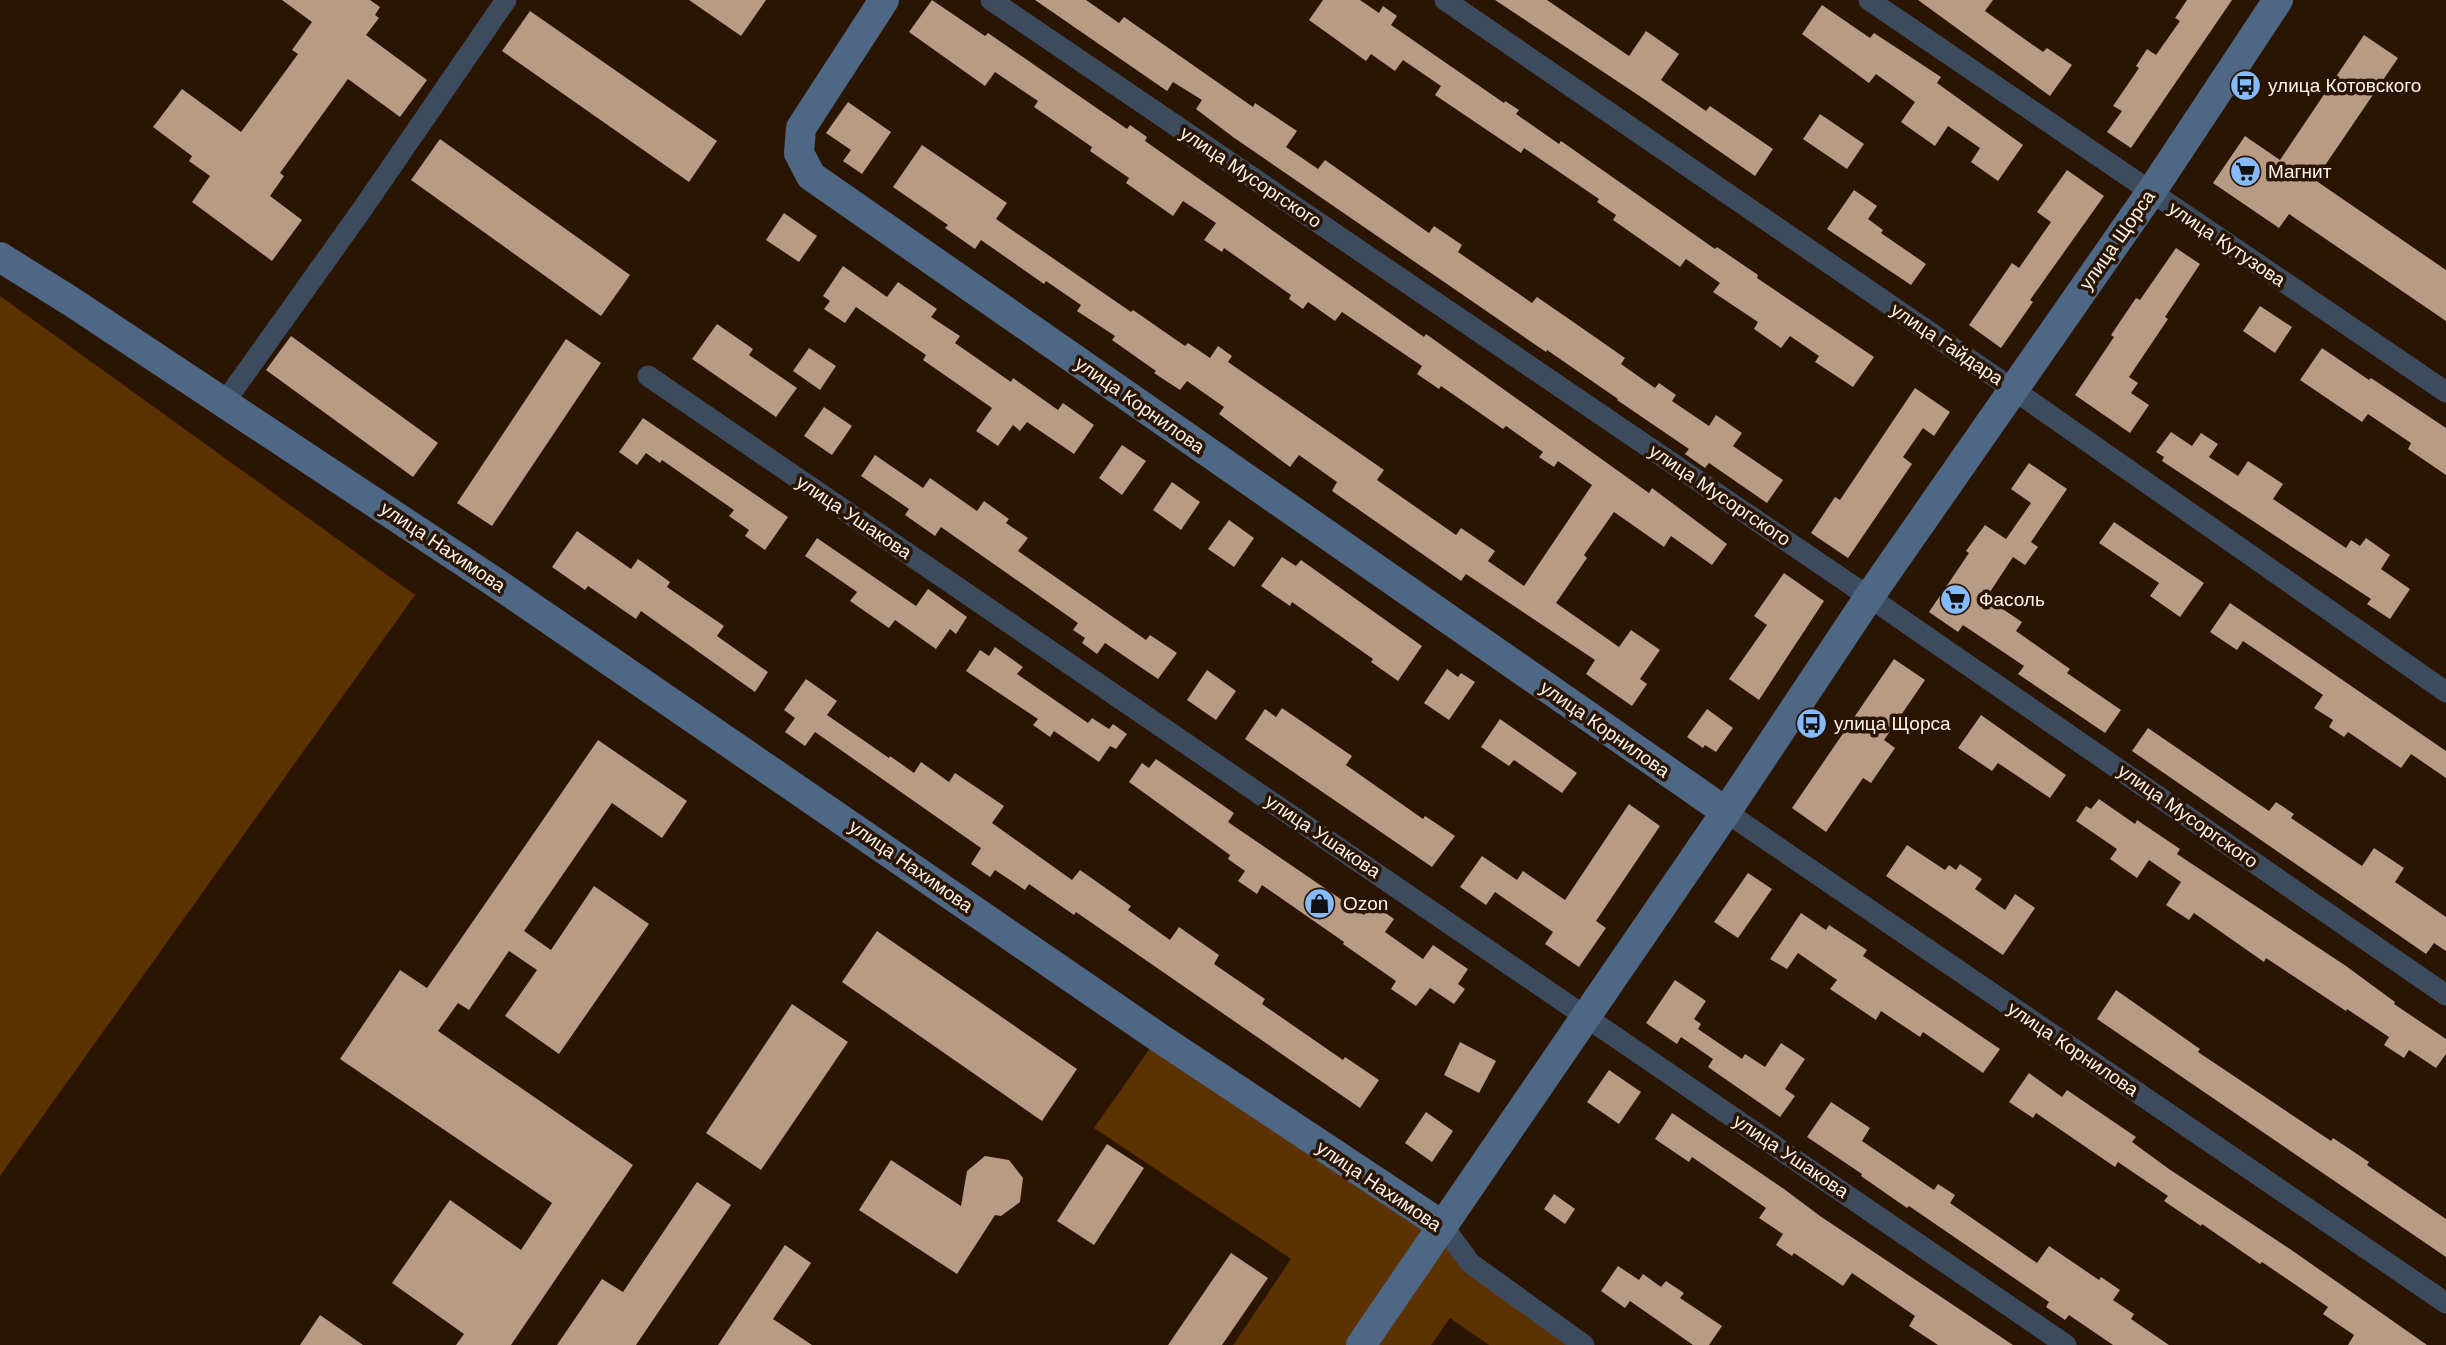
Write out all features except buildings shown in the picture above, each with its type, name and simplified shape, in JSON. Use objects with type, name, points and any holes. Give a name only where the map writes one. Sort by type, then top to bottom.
[{"type":"street","points":[[225,403],[506,0]]},
{"type":"street","name":"улица Корнилова","points":[[884,0],[801,128],[799,153],[811,176],[1726,812],[2446,1303]]},
{"type":"street","name":"улица Мусоргского","points":[[991,0],[1869,597],[2446,995]]},
{"type":"street","name":"улица Гайдара","points":[[1444,0],[2014,390],[2446,692]]},
{"type":"street","name":"улица Кутузова","points":[[1869,0],[2446,392]]},
{"type":"street","name":"улица Щорса","points":[[1361,1345],[1726,812],[1869,597],[2151,192],[2278,0]]},
{"type":"street","name":"улица Нахимова","points":[[0,257],[502,587],[1158,1037],[1443,1226],[1469,1263],[1584,1345]]},
{"type":"street","name":"улица Ушакова","points":[[648,376],[2066,1345]]},
{"type":"shaded area","points":[[0,296],[415,595],[0,1176]]},
{"type":"shaded area","points":[[1158,1037],[1443,1226],[1578,1345],[1489,1345],[1450,1318],[1431,1345],[1233,1345],[1291,1259],[1094,1128]]},
{"type":"place","name":"улица Котовского","points":[[2245,85]]},
{"type":"place","name":"Магнит","points":[[2245,171]]},
{"type":"place","name":"Фасоль","points":[[1956,599]]},
{"type":"place","name":"улица Щорса","points":[[1811,723]]},
{"type":"place","name":"Ozon","points":[[1320,903]]}]
